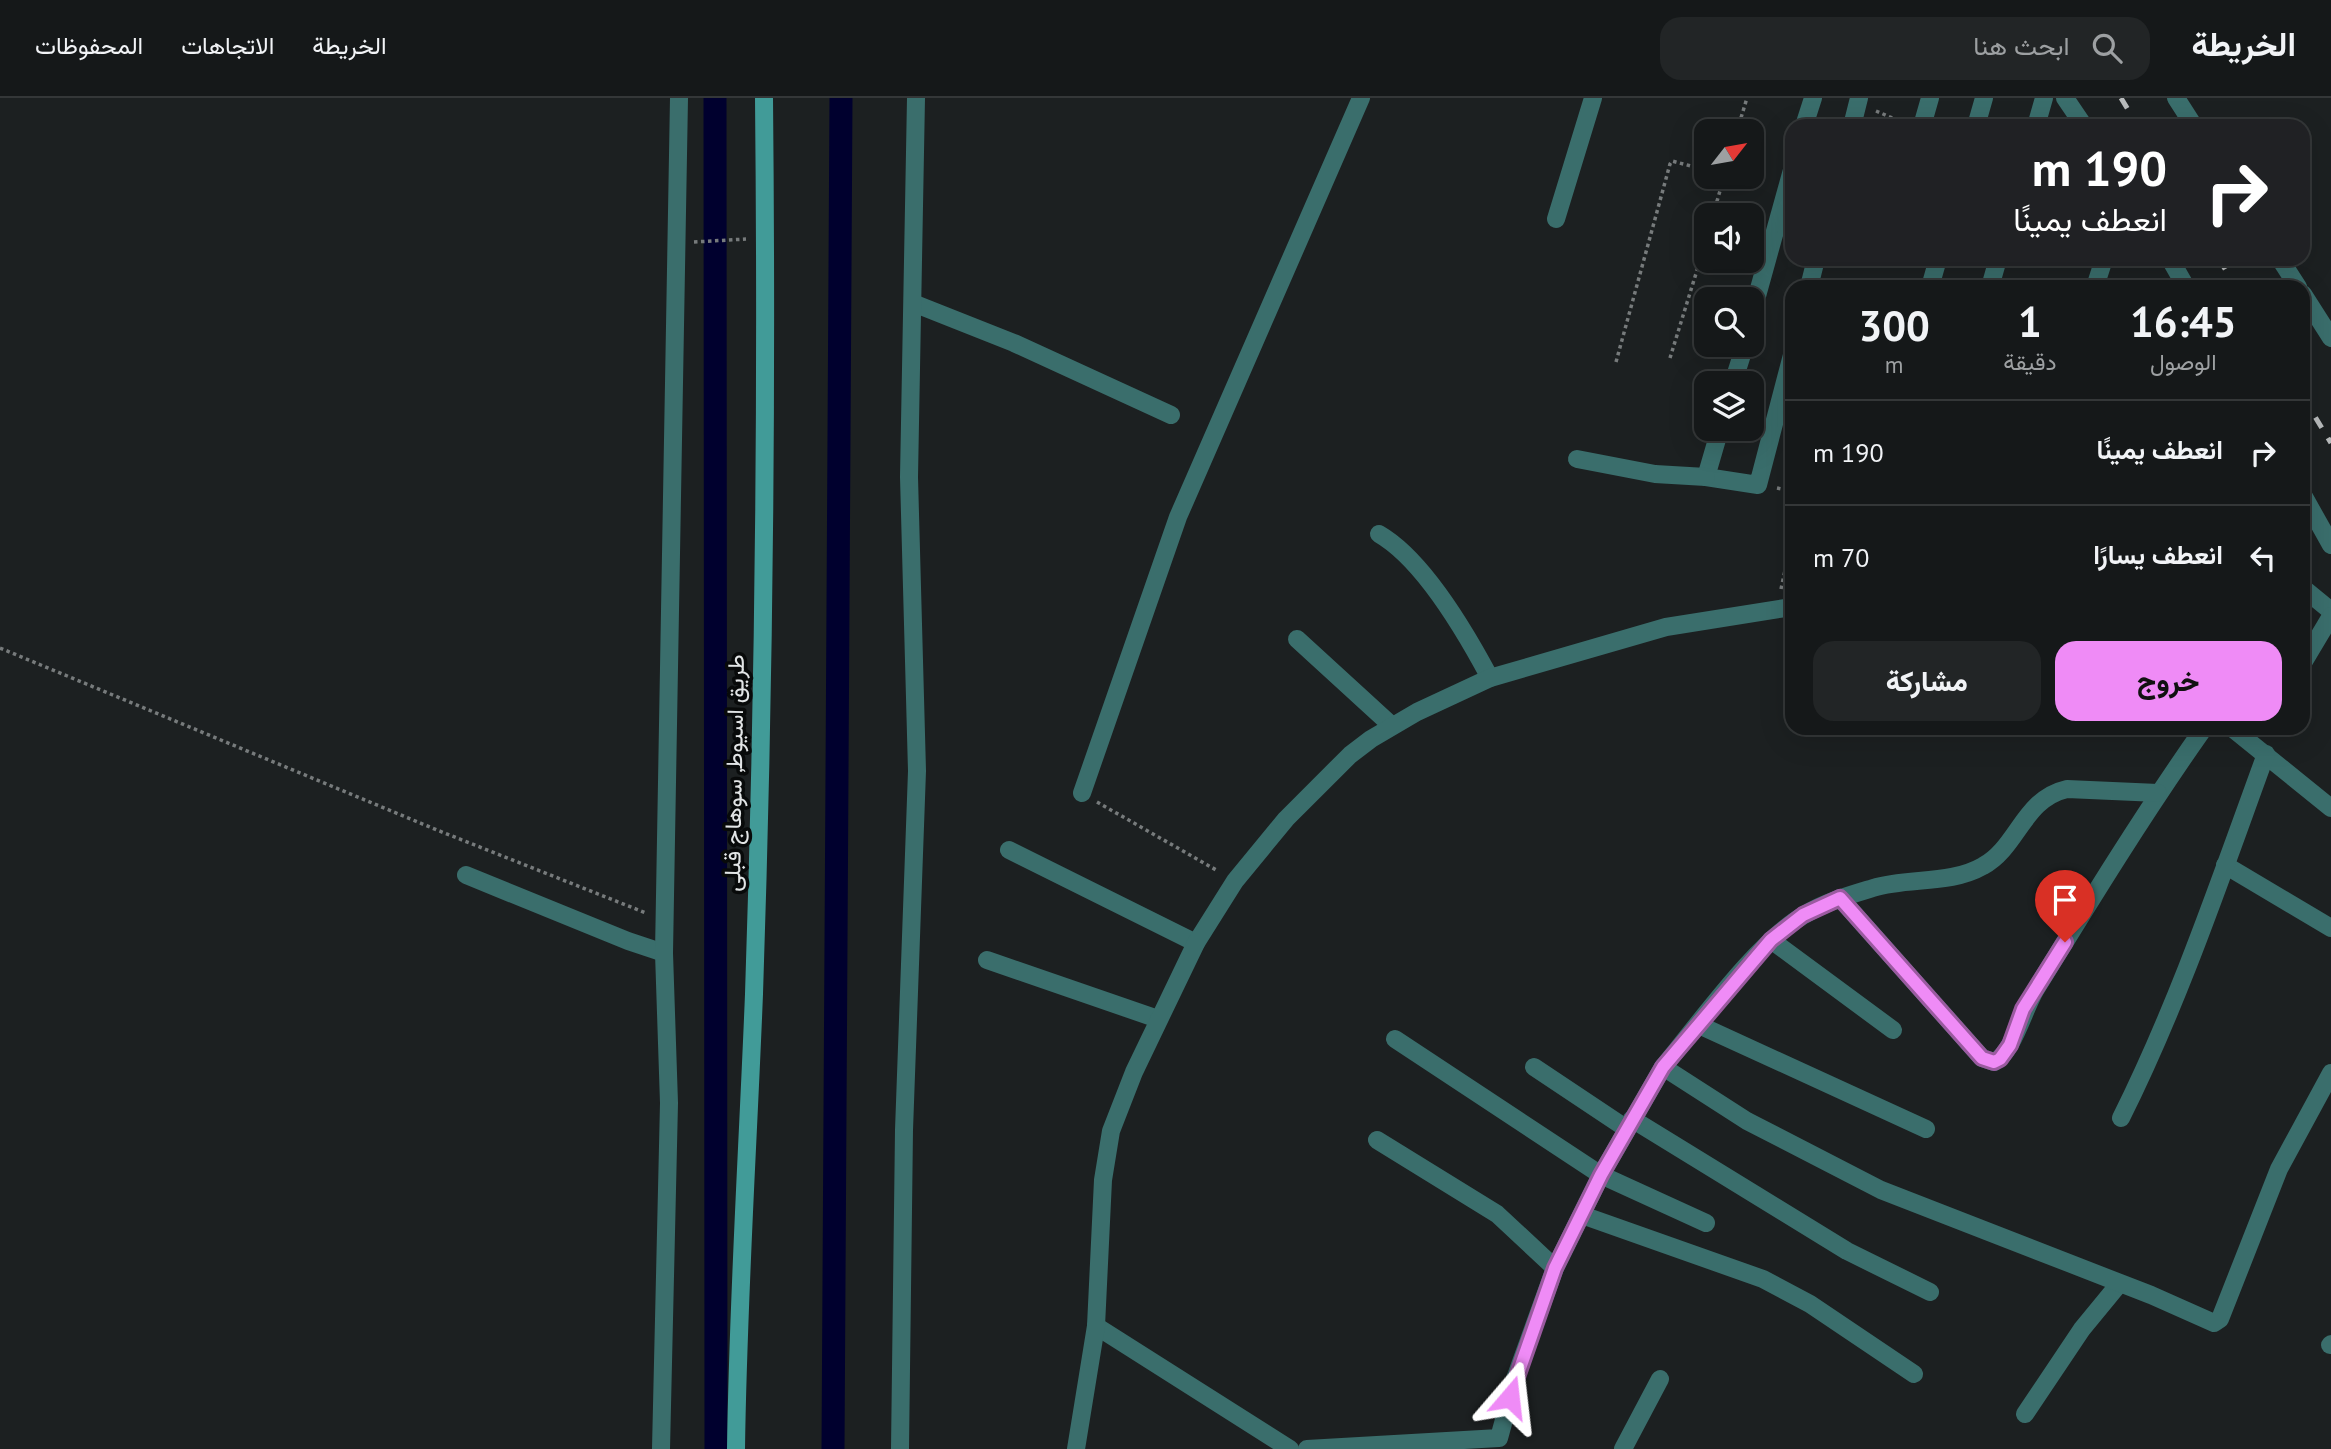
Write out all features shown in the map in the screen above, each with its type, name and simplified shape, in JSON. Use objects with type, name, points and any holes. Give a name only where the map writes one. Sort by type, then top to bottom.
[{"type":"main road","name":"طريق اسيوط, سوهاج قبلى","points":[[736,1449],[741,1238],[754,980],[764,346],[764,98]]},
{"type":"street","points":[[661,1449],[668,1102],[664,919],[679,98]]},
{"type":"street","points":[[900,1449],[906,1202],[904,1130],[917,771],[909,477],[916,98]]},
{"type":"street","points":[[1082,793],[1178,517],[1361,98]]},
{"type":"street","points":[[1556,219],[1593,98]]},
{"type":"street","points":[[1806,119],[1813,98]]},
{"type":"street","points":[[1924,119],[1930,98]]},
{"type":"street","points":[[1978,119],[1984,98]]},
{"type":"street","points":[[2038,119],[2044,98]]},
{"type":"street","points":[[2065,98],[2079,119]]},
{"type":"street","points":[[2176,98],[2190,119]]},
{"type":"street","points":[[1854,119],[1858,100]]},
{"type":"street","points":[[1760,287],[1785,195]]},
{"type":"street","points":[[913,303],[1014,343],[1171,415]]},
{"type":"street","points":[[2310,306],[2331,338]]},
{"type":"street","points":[[1577,459],[1655,474],[1706,477],[1758,485],[1785,382]]},
{"type":"street","points":[[1706,477],[1716,441]]},
{"type":"street","points":[[2310,508],[2331,545]]},
{"type":"street","points":[[1379,534],[1398,548],[1439,597],[1469,639],[1490,678]]},
{"type":"street","points":[[2310,594],[2331,613],[2310,650]]},
{"type":"street","points":[[1076,1449],[1096,1325],[1103,1180],[1111,1131],[1158,1020],[1196,943],[1235,881],[1286,819],[1350,755],[1391,725],[1490,678],[1666,626],[1784,608]]},
{"type":"street","points":[[1297,639],[1391,725]]},
{"type":"street","points":[[1840,898],[1982,1058],[1994,1062],[2000,1059],[2010,1045],[2023,1009],[2158,793],[2199,735]]},
{"type":"street","points":[[2255,735],[2266,754],[2331,808]]},
{"type":"street","points":[[2121,1118],[2148,1063],[2266,754]]},
{"type":"street","points":[[1307,1449],[1498,1443],[1516,1376],[1555,1268],[1601,1175],[1630,1124],[1663,1067],[1771,940],[1803,915],[1840,898],[1882,885],[1960,875],[1983,867],[1997,856],[2030,811],[2055,792],[2067,789],[2158,793]]},
{"type":"street","points":[[1009,850],[1196,943]]},
{"type":"street","points":[[2225,864],[2329,921]]},
{"type":"street","points":[[466,875],[664,953]]},
{"type":"street","points":[[1771,940],[1893,1030]]},
{"type":"street","points":[[987,960],[1158,1020]]},
{"type":"street","points":[[1699,1025],[1926,1129]]},
{"type":"street","points":[[1395,1039],[1601,1175],[1706,1223]]},
{"type":"street","points":[[1534,1067],[1847,1251],[1930,1292]]},
{"type":"street","points":[[1663,1067],[1747,1121],[1881,1190],[2151,1295],[2210,1323],[2220,1319],[2279,1169],[2331,1073]]},
{"type":"street","points":[[1377,1140],[1448,1181],[1497,1214],[1555,1268]]},
{"type":"street","points":[[1582,1215],[1763,1279],[1821,1311],[1914,1374]]},
{"type":"street","points":[[2025,1414],[2082,1329],[2119,1284]]},
{"type":"street","points":[[1096,1325],[1290,1449]]},
{"type":"street","points":[[1623,1449],[1660,1379]]},
{"type":"path","points":[[1740,119],[1746,98]]},
{"type":"path","points":[[1858,100],[1897,119]]},
{"type":"path","points":[[1616,362],[1670,164],[1672,161],[1694,167]]},
{"type":"path","points":[[688,242],[729,240]]},
{"type":"path","points":[[1671,358],[1696,273]]},
{"type":"path","points":[[0,648],[437,830],[664,919]]},
{"type":"path","points":[[1082,793],[1235,881]]},
{"type":"waterway","points":[[715,98],[716,1449]]},
{"type":"waterway","points":[[833,1449],[841,98]]},
{"type":"railway","points":[[2121,98],[2134,119]]},
{"type":"railway","points":[[2223,266],[2232,280]]},
{"type":"railway","points":[[2310,408],[2331,443]]},
{"type":"route","points":[[1510,1397],[1555,1268],[1632,1119],[1663,1067],[1771,940],[1803,915],[1840,898],[1982,1058],[1994,1062],[2000,1059],[2010,1045],[2023,1009],[2065,942]]}]
